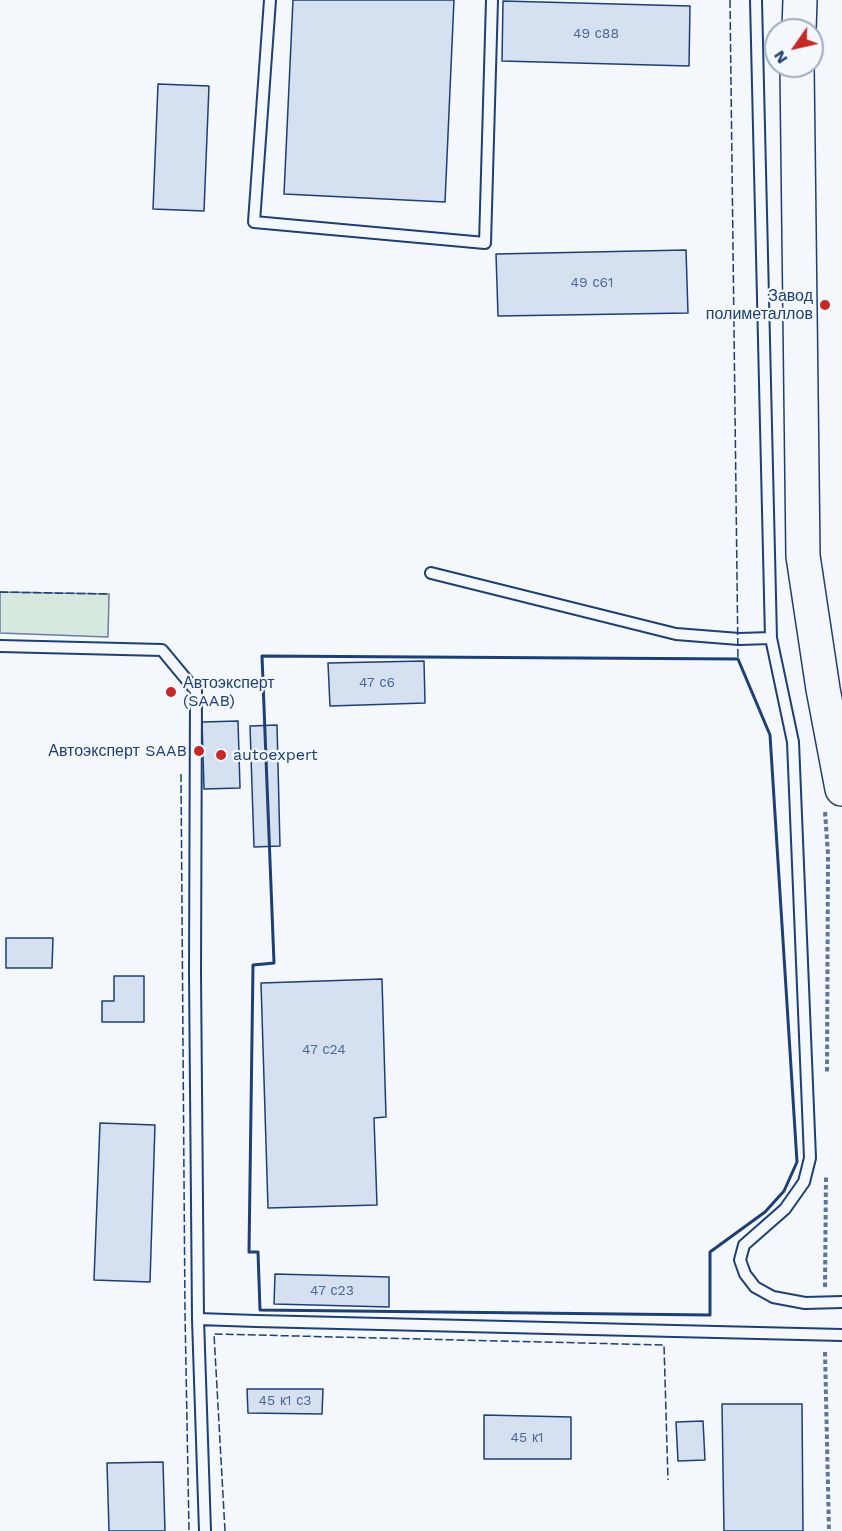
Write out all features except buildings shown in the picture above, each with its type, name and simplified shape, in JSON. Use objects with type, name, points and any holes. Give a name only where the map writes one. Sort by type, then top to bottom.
[{"type":"main road","points":[[799,18],[800,0]]},
{"type":"main road","points":[[797,78],[803,556],[823,689],[842,789]]},
{"type":"lane","points":[[270,0],[254,222],[485,243],[492,0]]},
{"type":"lane","points":[[756,0],[771,638],[793,742],[810,1158],[804,1182],[785,1209],[744,1245],[740,1260],[745,1274],[755,1287],[773,1297],[805,1303],[842,1302]]},
{"type":"lane","points":[[431,573],[676,634],[739,639],[771,638]]},
{"type":"lane","points":[[0,646],[162,650],[196,691],[195,973],[198,1319],[205,1531]]},
{"type":"lane","points":[[198,1319],[842,1335]]},
{"type":"shaded area","points":[[0,592],[109,594],[108,637],[0,633]]},
{"type":"fence","points":[[730,0],[738,659]]},
{"type":"fence","points":[[0,592],[109,594]]},
{"type":"fence","points":[[181,774],[189,1531]]},
{"type":"fence","points":[[225,1531],[214,1334],[664,1345],[668,1480]]},
{"type":"wall","points":[[262,656],[738,659],[770,735],[797,1162],[784,1191],[765,1212],[710,1252],[710,1315],[260,1310],[258,1252],[249,1252],[253,965],[274,963],[262,656]]},
{"type":"place","name":"Завод полиметаллов","points":[[825,305]]},
{"type":"place","name":"Автоэксперт (SAAB)","points":[[171,692]]},
{"type":"place","name":"Автоэксперт SAAB","points":[[199,751]]},
{"type":"place","name":"autoexpert","points":[[221,755]]}]
